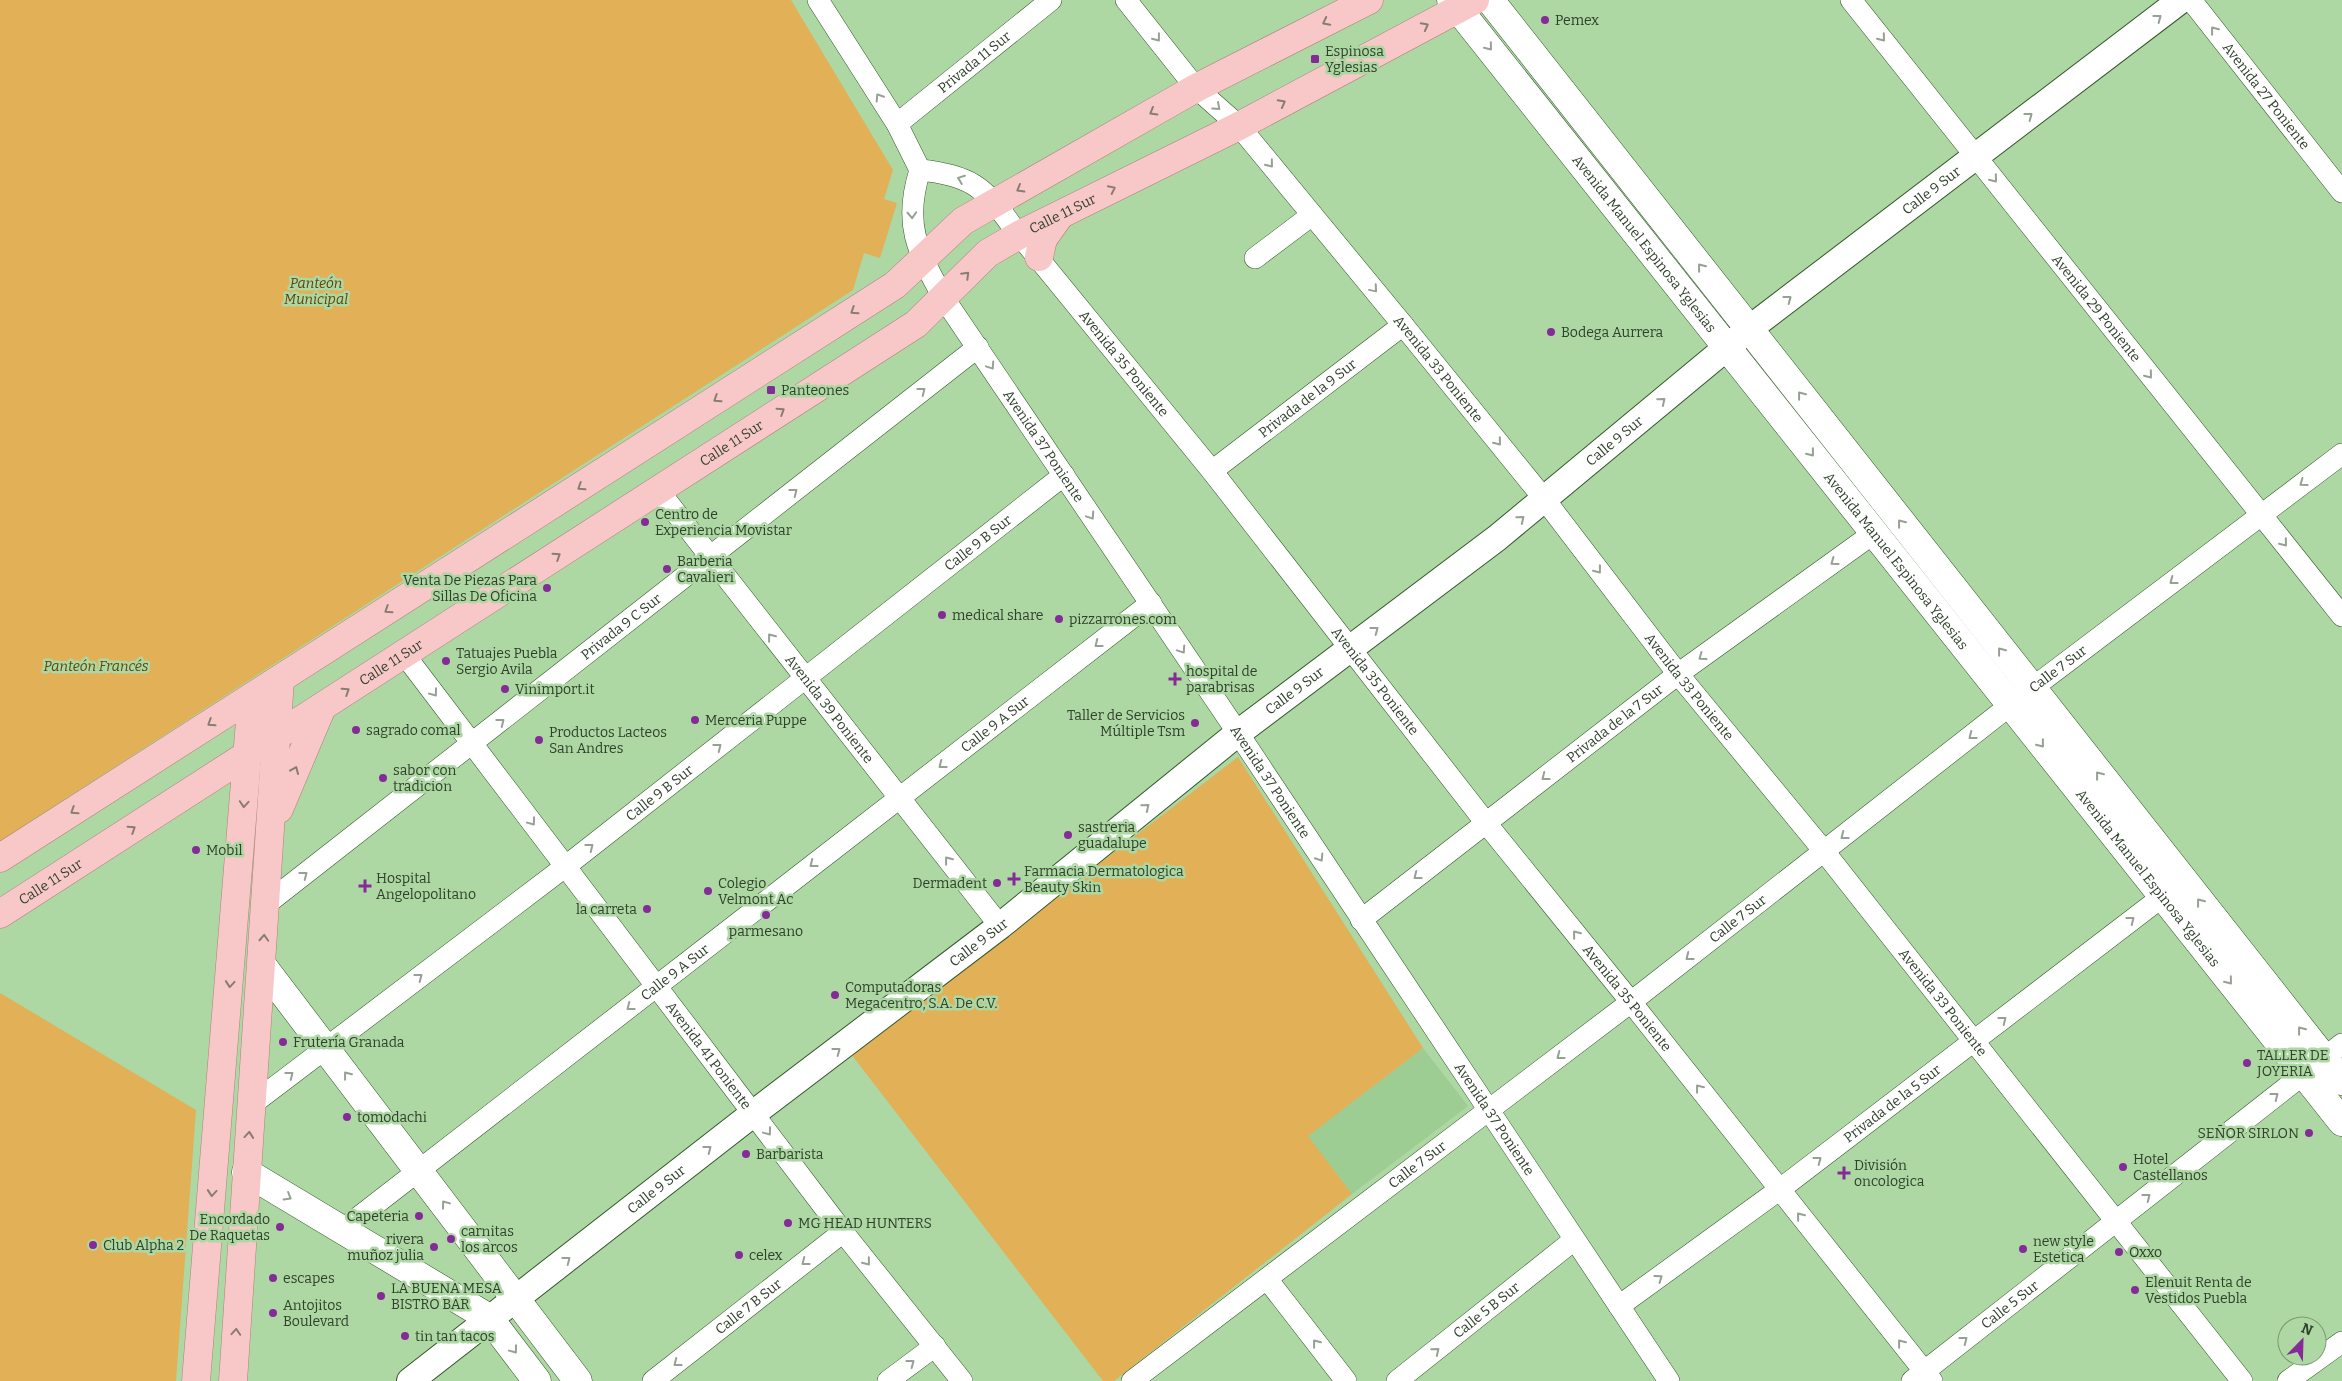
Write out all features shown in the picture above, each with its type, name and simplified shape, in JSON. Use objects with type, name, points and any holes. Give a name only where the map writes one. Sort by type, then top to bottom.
[{"type":"main road","points":[[0,858],[895,285],[963,221],[1196,88],[1370,0]]},
{"type":"main road","name":"Avenida Manuel Espinosa Yglesias","points":[[1490,0],[1749,329],[2021,698],[2162,897],[2323,1059],[2342,1122]]},
{"type":"main road","name":"Avenida Manuel Espinosa Yglesias","points":[[1461,3],[1874,533],[2021,698],[2342,1082]]},
{"type":"main road","name":"Calle 11 Sur","points":[[0,914],[916,324],[988,253],[1021,234],[1239,126],[1461,3]]},
{"type":"main road","points":[[1039,257],[1043,239],[1060,215]]},
{"type":"main road","points":[[233,1381],[280,679]]},
{"type":"main road","points":[[196,1381],[252,697]]},
{"type":"main road","points":[[270,831],[322,707]]},
{"type":"main road","points":[[262,966],[419,1169],[578,1381]]},
{"type":"main road","points":[[246,1172],[490,1320],[537,1381]]},
{"type":"street","points":[[818,0],[896,124],[920,170]]},
{"type":"street","name":"Privada 11 Sur","points":[[896,124],[1051,0]]},
{"type":"street","name":"Avenida 33 Poniente","points":[[1126,0],[1196,88],[1239,126],[1403,324],[1544,500],[1678,674],[1824,851],[1975,1041],[2242,1381]]},
{"type":"street","name":"Avenida 29 Poniente","points":[[1851,0],[2342,616]]},
{"type":"street","name":"Calle 9 Sur","points":[[410,1381],[1000,926],[1238,733],[1544,500],[1727,346],[2181,0]]},
{"type":"street","name":"Avenida 27 Poniente","points":[[2190,0],[2342,192]]},
{"type":"street","name":"Avenida 35 Poniente","points":[[920,170],[944,172],[966,180],[996,202],[1012,226],[1021,234],[1212,471],[1486,823],[1631,1002],[1779,1190],[1923,1378]]},
{"type":"street","name":"Avenida 37 Poniente","points":[[920,170],[914,189],[913,227],[922,259],[944,297],[1238,733],[1619,1306],[1664,1379]]},
{"type":"street","points":[[1254,258],[1312,215]]},
{"type":"street","name":"Privada de la 9 Sur","points":[[1212,471],[1403,324]]},
{"type":"street","name":"Privada 9 C Sur","points":[[265,905],[978,346]]},
{"type":"street","name":"Calle 7 Sur","points":[[1132,1381],[1631,1002],[2021,698],[2342,454]]},
{"type":"street","name":"Calle 9 B Sur","points":[[251,1105],[566,866],[1064,476]]},
{"type":"street","name":"Avenida 39 Poniente","points":[[658,490],[804,679],[1000,926]]},
{"type":"street","name":"Privada de la 7 Sur","points":[[1361,920],[1678,674],[1874,533]]},
{"type":"street","name":"Calle 9 A Sur","points":[[342,1230],[1150,604]]},
{"type":"street","name":"Avenida 41 Poniente","points":[[404,654],[843,1232],[962,1381]]},
{"type":"street","name":"Privada de la 5 Sur","points":[[1619,1306],[1779,1190],[2162,897]]},
{"type":"street","name":"Calle 5 Sur","points":[[1923,1378],[2116,1221],[2323,1059]]},
{"type":"street","name":"Calle 7 B Sur","points":[[653,1381],[843,1232]]},
{"type":"street","name":"Calle 5 B Sur","points":[[1397,1381],[1574,1240]]},
{"type":"street","points":[[1267,1279],[1346,1381]]},
{"type":"street","points":[[2288,1381],[2342,1342]]},
{"type":"street","points":[[888,1381],[934,1346]]},
{"type":"shaded area","points":[[1423,1048],[1468,1106],[1352,1194],[1307,1136]]},
{"type":"green space","name":"Panteón Municipal","points":[[0,0],[791,0],[893,170],[884,199],[897,203],[880,258],[864,253],[853,290],[0,841]]},
{"type":"green space","points":[[1238,757],[1423,1048],[1308,1136],[1352,1194],[1114,1381],[1103,1381],[851,1054]]},
{"type":"green space","name":"Club Alpha 2","points":[[0,993],[196,1110],[176,1381],[0,1381]]},
{"type":"place","name":"Pemex","points":[[1545,20]]},
{"type":"place","name":"Espinosa Yglesias","points":[[1315,59]]},
{"type":"place","name":"Bodega Aurrera","points":[[1551,332]]},
{"type":"place","name":"Panteones","points":[[771,390]]},
{"type":"place","name":"Centro de Experiencia Movistar","points":[[645,522]]},
{"type":"place","name":"Barberia Cavalieri","points":[[667,569]]},
{"type":"place","name":"Venta De Piezas Para Sillas De Oficina","points":[[547,588]]},
{"type":"place","name":"medical share","points":[[942,615]]},
{"type":"place","name":"pizzarrones.com","points":[[1059,619]]},
{"type":"place","name":"Tatuajes Puebla Sergio Avila","points":[[446,661]]},
{"type":"place","name":"hospital de parabrisas","points":[[1175,679]]},
{"type":"place","name":"Vinimport.it","points":[[505,689]]},
{"type":"place","name":"Merceria Puppe","points":[[695,720]]},
{"type":"place","name":"Taller de Servicios Múltiple Tsm","points":[[1195,723]]},
{"type":"place","name":"sagrado comal","points":[[356,730]]},
{"type":"place","name":"Productos Lacteos San Andres","points":[[539,740]]},
{"type":"place","name":"sabor con tradicion","points":[[383,778]]},
{"type":"place","name":"sastreria guadalupe","points":[[1068,835]]},
{"type":"place","name":"Mobil","points":[[196,850]]},
{"type":"place","name":"Farmacia Dermatologica Beauty Skin","points":[[1014,879]]},
{"type":"place","name":"Dermadent","points":[[997,883]]},
{"type":"place","name":"Hospital Angelopolitano","points":[[365,886]]},
{"type":"place","name":"Colegio Velmont Ac","points":[[708,891]]},
{"type":"place","name":"la carreta","points":[[647,909]]},
{"type":"place","name":"parmesano","points":[[766,915]]},
{"type":"place","name":"Computadoras Megacentro, S.A. De C.V.","points":[[835,995]]},
{"type":"place","name":"Frutería Granada","points":[[283,1042]]},
{"type":"place","name":"TALLER DE JOYERIA","points":[[2247,1063]]},
{"type":"place","name":"tomodachi","points":[[347,1117]]},
{"type":"place","name":"SEÑOR SIRLON","points":[[2309,1133]]},
{"type":"place","name":"Barbarista","points":[[746,1154]]},
{"type":"place","name":"Hotel Castellanos","points":[[2123,1167]]},
{"type":"place","name":"División oncologica","points":[[1844,1173]]},
{"type":"place","name":"Capeteria","points":[[419,1216]]},
{"type":"place","name":"MG HEAD HUNTERS","points":[[788,1223]]},
{"type":"place","name":"Encordado De Raquetas","points":[[280,1227]]},
{"type":"place","name":"carnitas los arcos","points":[[451,1239]]},
{"type":"place","name":"Club Alpha 2","points":[[93,1245]]},
{"type":"place","name":"rivera muñoz julia","points":[[434,1247]]},
{"type":"place","name":"new style Estetica","points":[[2023,1249]]},
{"type":"place","name":"Oxxo","points":[[2119,1252]]},
{"type":"place","name":"celex","points":[[739,1255]]},
{"type":"place","name":"escapes","points":[[273,1278]]},
{"type":"place","name":"Elenuit Renta de Vestidos Puebla","points":[[2135,1290]]},
{"type":"place","name":"LA BUENA MESA BISTRO BAR","points":[[381,1296]]},
{"type":"place","name":"Antojitos Boulevard","points":[[273,1313]]},
{"type":"place","name":"tin tan tacos","points":[[405,1336]]},
{"type":"park label","name":"Panteón Francés","points":[[96,666]]}]
